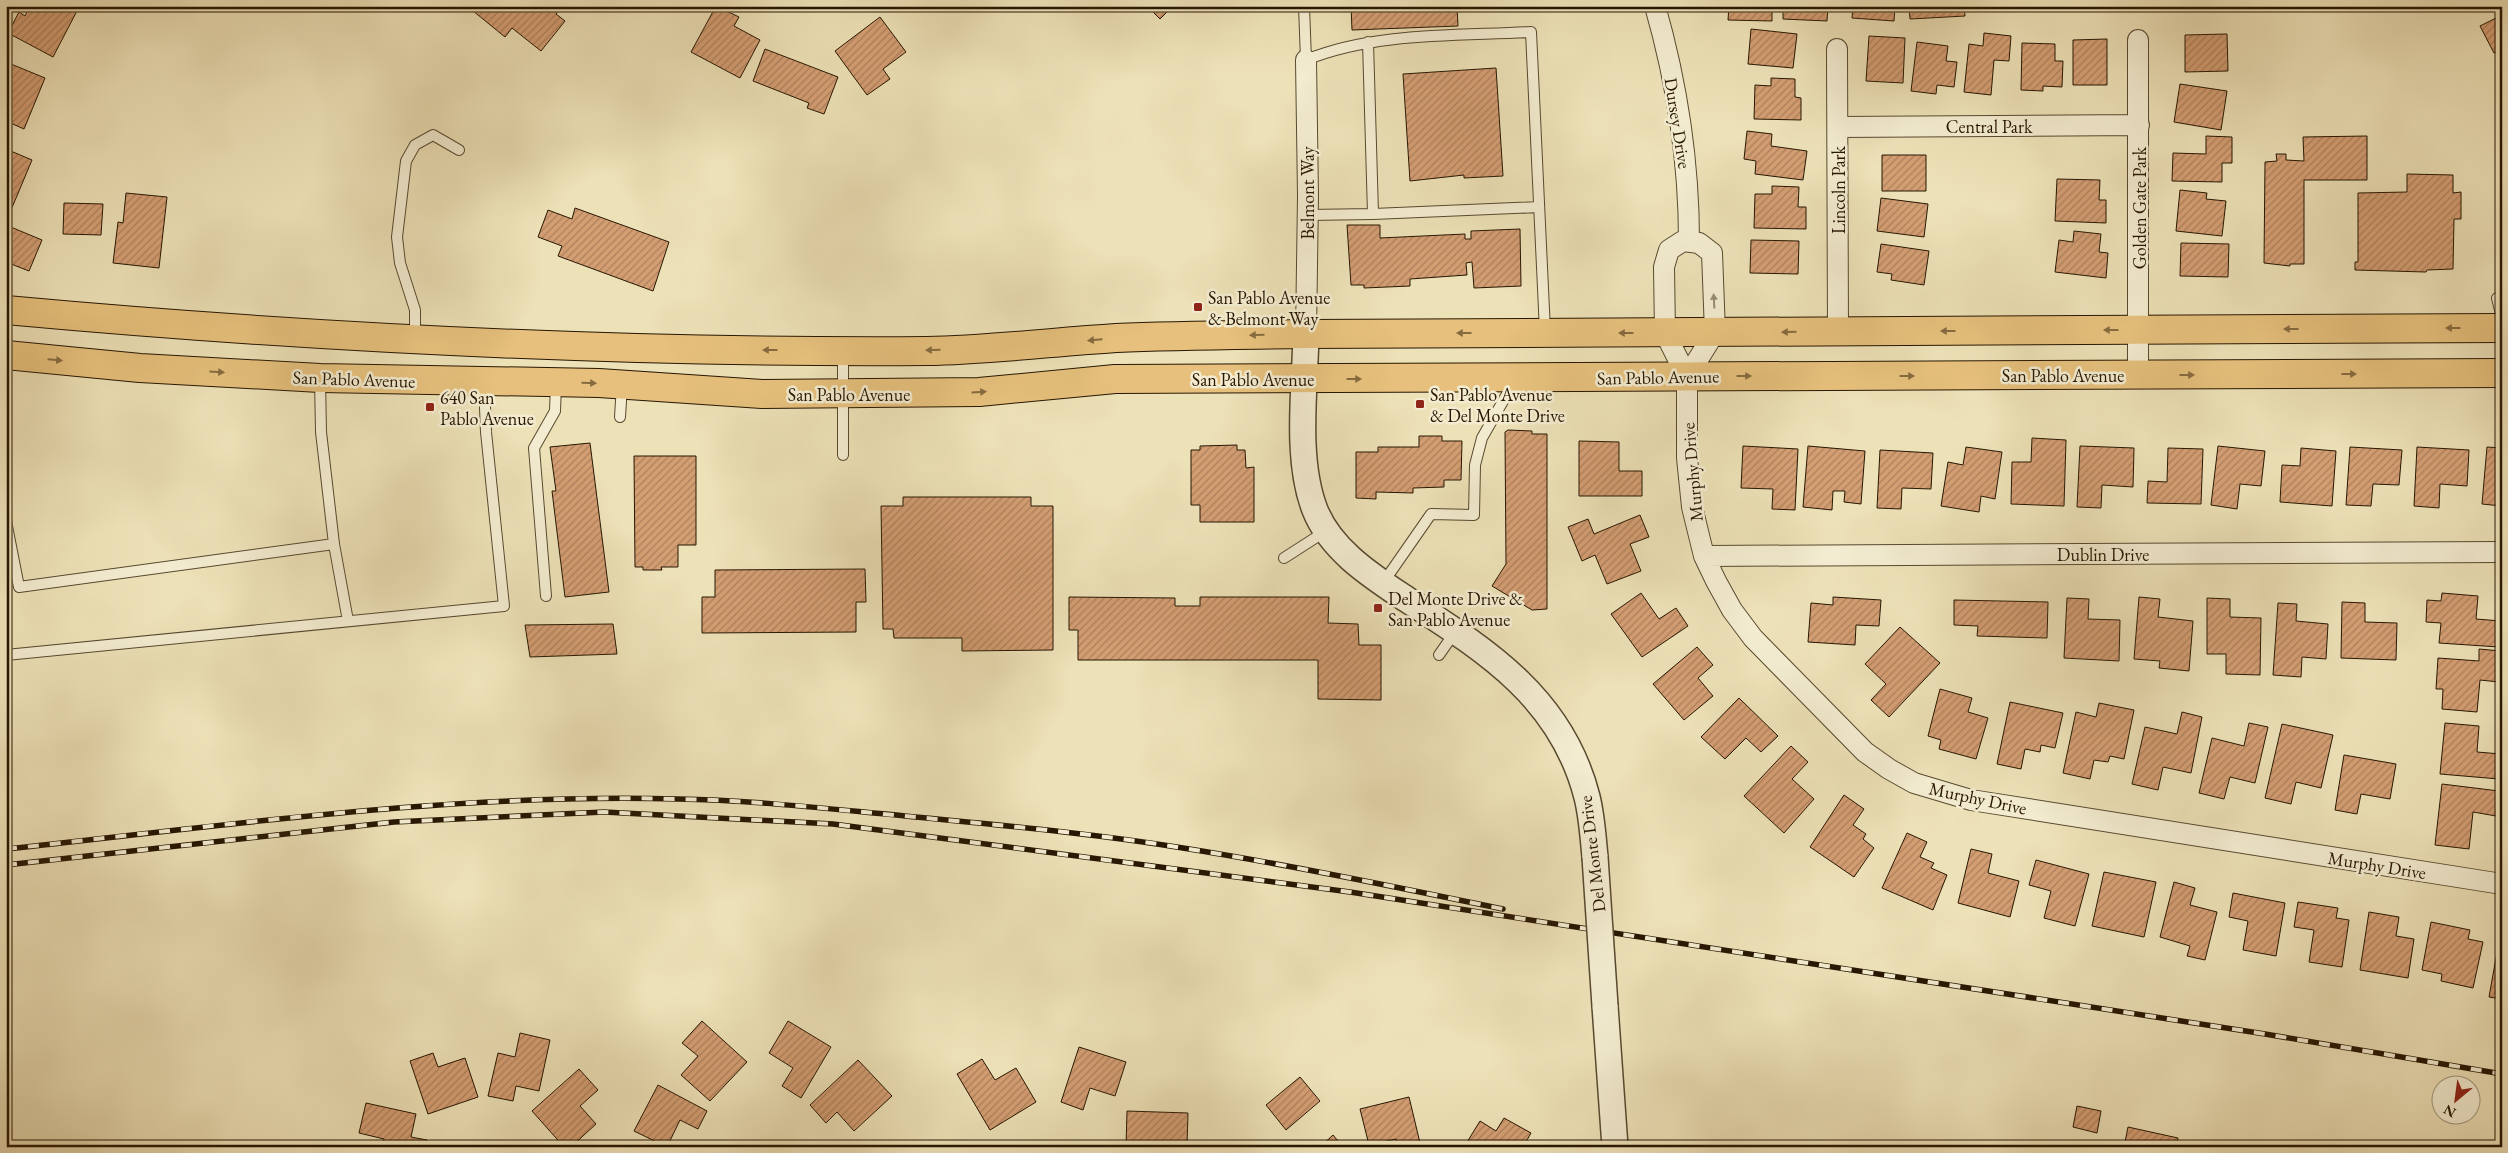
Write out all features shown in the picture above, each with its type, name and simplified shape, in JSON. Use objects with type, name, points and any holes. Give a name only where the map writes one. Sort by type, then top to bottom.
[{"type":"main road","points":[[6,310],[163,325],[415,339],[588,347],[843,350],[955,350],[1141,337],[1306,334],[2502,328]]},
{"type":"main road","name":"San Pablo Avenue","points":[[6,355],[140,368],[320,378],[622,384],[728,393],[979,392],[1115,380],[2502,373]]},
{"type":"street","name":"Dursey Drive","points":[[1655,6],[1679,111],[1686,160],[1689,241]]},
{"type":"street","name":"Golden Gate Park","points":[[2138,40],[2138,375]]},
{"type":"street","name":"Lincoln Park","points":[[1838,50],[1838,331]]},
{"type":"street","name":"Belmont Way","points":[[1305,380],[1308,215],[1306,60]]},
{"type":"street","name":"Central Park","points":[[1838,127],[2139,125]]},
{"type":"street","points":[[1689,241],[1700,242],[1712,253],[1715,332],[1687,377],[1665,333],[1664,261],[1673,246],[1689,241]]},
{"type":"street","name":"Murphy Drive","points":[[1687,377],[1687,458],[1690,491],[1704,556],[1732,610],[1765,652],[1865,752],[1889,770],[1914,783],[1971,800],[2502,884]]},
{"type":"street","name":"Del Monte Drive","points":[[1305,380],[1304,432],[1307,480],[1316,512],[1326,530],[1350,558],[1383,583],[1492,657],[1526,686],[1557,727],[1575,762],[1584,786],[1591,819],[1595,857],[1615,1147]]},
{"type":"street","name":"Dublin Drive","points":[[1704,556],[2502,552]]},
{"type":"lane","name":"Belmont Way","points":[[1304,6],[1306,60]]},
{"type":"lane","points":[[1306,60],[1332,50],[1368,42],[1531,32],[1545,332]]},
{"type":"lane","points":[[1368,42],[1373,214]]},
{"type":"lane","points":[[415,339],[415,310],[400,263],[397,246],[406,162],[415,145],[432,135],[459,150]]},
{"type":"lane","points":[[1308,215],[1539,207]]},
{"type":"lane","points":[[2497,298],[2502,318]]},
{"type":"lane","points":[[843,350],[843,455]]},
{"type":"lane","points":[[320,378],[321,432],[334,544],[348,621]]},
{"type":"lane","points":[[1383,583],[1431,514],[1474,515],[1475,465],[1482,438],[1516,379]]},
{"type":"lane","points":[[6,654],[504,606],[486,432],[484,382]]},
{"type":"lane","points":[[546,596],[534,448],[555,411],[556,383]]},
{"type":"lane","points":[[620,417],[622,384]]},
{"type":"lane","points":[[6,521],[19,587],[334,544]]},
{"type":"lane","points":[[1284,558],[1326,530]]},
{"type":"lane","points":[[1438,655],[1456,631]]},
{"type":"building","points":[[30,6],[79,7],[53,57],[8,33],[19,12],[25,16]]},
{"type":"building","points":[[467,6],[563,6],[556,14],[565,21],[541,51],[512,28],[505,37]]},
{"type":"building","points":[[716,6],[739,17],[734,26],[760,40],[740,78],[691,52]]},
{"type":"building","points":[[1147,6],[1173,6],[1160,19]]},
{"type":"building","points":[[1351,6],[1457,6],[1458,26],[1352,30]]},
{"type":"building","points":[[1729,6],[1772,6],[1772,21],[1728,20]]},
{"type":"building","points":[[1783,6],[1828,6],[1827,21],[1783,19]]},
{"type":"building","points":[[1853,6],[1895,6],[1894,21],[1852,18]]},
{"type":"building","points":[[1909,6],[1964,6],[1965,16],[1910,19]]},
{"type":"building","points":[[2502,15],[2502,49],[2494,53],[2480,26]]},
{"type":"building","points":[[880,17],[906,52],[883,69],[890,79],[867,95],[835,51]]},
{"type":"building","points":[[1751,29],[1797,34],[1793,68],[1748,64]]},
{"type":"building","points":[[1984,33],[2011,36],[2009,61],[1994,60],[1991,95],[1964,92],[1969,44],[1983,46]]},
{"type":"building","points":[[2227,34],[2228,71],[2185,72],[2185,35]]},
{"type":"building","points":[[1869,36],[1905,38],[1903,83],[1866,81]]},
{"type":"building","points":[[2107,39],[2107,85],[2073,85],[2073,40]]},
{"type":"building","points":[[1917,42],[1948,46],[1946,61],[1957,62],[1954,87],[1937,85],[1936,94],[1911,91]]},
{"type":"building","points":[[2022,43],[2055,44],[2055,61],[2063,61],[2062,87],[2043,86],[2043,91],[2021,90]]},
{"type":"building","points":[[765,49],[838,77],[824,114],[807,108],[809,103],[753,81]]},
{"type":"building","points":[[11,64],[45,78],[24,129],[6,121],[6,76]]},
{"type":"building","points":[[1496,68],[1503,176],[1464,178],[1464,175],[1410,181],[1403,74]]},
{"type":"building","points":[[1771,78],[1795,79],[1795,97],[1801,98],[1801,120],[1754,119],[1755,85],[1771,86]]},
{"type":"building","points":[[2180,84],[2227,91],[2221,130],[2174,122]]},
{"type":"building","points":[[1747,131],[1772,134],[1771,146],[1807,151],[1803,180],[1755,174],[1756,161],[1744,159]]},
{"type":"building","points":[[2206,136],[2232,137],[2232,163],[2222,163],[2222,182],[2172,181],[2173,153],[2206,154]]},
{"type":"building","points":[[2367,136],[2367,180],[2304,180],[2304,264],[2290,264],[2290,266],[2264,263],[2265,162],[2277,161],[2276,154],[2286,154],[2286,160],[2304,161],[2303,137]]},
{"type":"building","points":[[6,149],[32,160],[11,210],[6,208]]},
{"type":"building","points":[[1882,155],[1926,155],[1926,191],[1882,191]]},
{"type":"building","points":[[2407,174],[2453,175],[2453,193],[2461,192],[2461,219],[2454,219],[2453,269],[2427,270],[2426,272],[2355,270],[2355,262],[2358,262],[2358,193],[2407,192]]},
{"type":"building","points":[[2057,179],[2100,180],[2099,200],[2106,200],[2106,223],[2055,221]]},
{"type":"building","points":[[1772,186],[1799,187],[1798,207],[1806,207],[1806,229],[1754,228],[1755,194],[1772,194]]},
{"type":"building","points":[[2180,190],[2207,193],[2206,199],[2226,201],[2222,236],[2176,231]]},
{"type":"building","points":[[126,193],[167,197],[159,268],[113,263],[118,222],[123,223]]},
{"type":"building","points":[[1881,198],[1928,204],[1924,237],[1877,231]]},
{"type":"building","points":[[64,203],[103,204],[101,235],[63,234]]},
{"type":"building","points":[[575,208],[669,242],[653,291],[558,256],[562,246],[538,237],[548,210],[572,219]]},
{"type":"building","points":[[6,225],[42,240],[29,271],[6,262]]},
{"type":"building","points":[[1347,225],[1380,225],[1380,238],[1465,234],[1465,239],[1471,239],[1471,231],[1520,229],[1521,286],[1474,288],[1472,262],[1466,263],[1467,275],[1410,279],[1410,286],[1364,288],[1364,285],[1351,285]]},
{"type":"building","points":[[2074,231],[2101,234],[2099,252],[2108,253],[2106,278],[2055,272],[2059,240],[2073,242]]},
{"type":"building","points":[[1751,240],[1799,241],[1798,274],[1750,273]]},
{"type":"building","points":[[2181,243],[2229,244],[2228,277],[2180,276]]},
{"type":"building","points":[[1881,244],[1929,251],[1924,285],[1891,280],[1892,274],[1877,272]]},
{"type":"building","points":[[1508,430],[1532,431],[1532,434],[1547,434],[1547,609],[1532,610],[1492,586],[1506,564],[1505,432]]},
{"type":"building","points":[[1419,436],[1442,436],[1442,441],[1462,441],[1461,480],[1444,480],[1444,487],[1413,488],[1413,493],[1376,492],[1376,499],[1356,498],[1356,452],[1378,452],[1378,447],[1419,447]]},
{"type":"building","points":[[2032,438],[2066,440],[2064,506],[2011,504],[2012,462],[2031,462]]},
{"type":"building","points":[[1579,441],[1619,442],[1619,471],[1642,471],[1642,496],[1579,496]]},
{"type":"building","points":[[590,443],[609,592],[565,597],[552,491],[556,491],[550,447]]},
{"type":"building","points":[[1237,445],[1237,450],[1245,450],[1246,468],[1254,467],[1254,522],[1200,522],[1200,505],[1191,505],[1191,450],[1200,450],[1200,446]]},
{"type":"building","points":[[1743,446],[1798,449],[1795,510],[1772,509],[1773,489],[1741,488]]},
{"type":"building","points":[[1808,446],[1865,451],[1861,504],[1844,502],[1845,491],[1833,491],[1832,510],[1803,507]]},
{"type":"building","points":[[2080,446],[2134,448],[2133,487],[2102,485],[2101,508],[2077,507]]},
{"type":"building","points":[[2218,446],[2265,451],[2261,486],[2240,484],[2237,509],[2211,505]]},
{"type":"building","points":[[1966,447],[2002,452],[1995,499],[1981,496],[1979,512],[1941,506],[1948,462],[1963,465]]},
{"type":"building","points":[[2350,447],[2402,450],[2399,485],[2373,484],[2371,506],[2346,505]]},
{"type":"building","points":[[2417,447],[2469,450],[2467,486],[2440,484],[2439,508],[2414,506]]},
{"type":"building","points":[[2487,447],[2502,448],[2502,506],[2482,504]]},
{"type":"building","points":[[2168,448],[2203,449],[2201,504],[2147,503],[2148,481],[2167,482]]},
{"type":"building","points":[[2301,448],[2336,451],[2332,506],[2280,502],[2282,465],[2300,466]]},
{"type":"building","points":[[1880,450],[1933,453],[1931,489],[1902,488],[1901,509],[1877,508]]},
{"type":"building","points":[[634,456],[696,456],[696,545],[678,545],[678,567],[661,567],[662,570],[643,570],[643,567],[635,567]]},
{"type":"building","points":[[903,497],[1031,497],[1031,506],[1053,506],[1053,650],[962,651],[962,638],[894,638],[893,629],[883,629],[881,506],[903,506]]},
{"type":"building","points":[[1640,515],[1649,537],[1630,544],[1641,571],[1607,584],[1595,555],[1582,561],[1568,527],[1588,519],[1594,534]]},
{"type":"building","points":[[865,569],[866,602],[856,602],[856,632],[702,633],[702,597],[715,597],[715,570]]},
{"type":"building","points":[[1641,593],[1659,619],[1676,608],[1688,626],[1642,657],[1611,614]]},
{"type":"building","points":[[2442,593],[2478,596],[2476,619],[2501,621],[2499,647],[2439,643],[2441,623],[2426,622],[2427,600],[2441,601]]},
{"type":"building","points":[[1069,597],[1175,598],[1175,606],[1200,606],[1200,597],[1329,597],[1328,623],[1358,624],[1359,645],[1381,645],[1381,700],[1318,699],[1318,660],[1078,660],[1078,630],[1069,630]]},
{"type":"building","points":[[1833,597],[1881,600],[1879,626],[1856,625],[1855,645],[1808,642],[1811,603],[1833,605]]},
{"type":"building","points":[[2139,597],[2160,599],[2158,617],[2193,621],[2189,671],[2159,668],[2160,661],[2134,659]]},
{"type":"building","points":[[2067,598],[2089,599],[2088,619],[2120,620],[2119,661],[2064,658]]},
{"type":"building","points":[[2207,598],[2230,599],[2230,617],[2261,618],[2260,675],[2226,674],[2226,654],[2207,654]]},
{"type":"building","points":[[1954,600],[2048,602],[2047,638],[1977,636],[1978,626],[1954,625]]},
{"type":"building","points":[[2342,602],[2365,603],[2365,622],[2397,623],[2396,660],[2341,658]]},
{"type":"building","points":[[2278,603],[2297,604],[2296,621],[2328,624],[2326,659],[2302,657],[2301,677],[2273,675]]},
{"type":"building","points":[[613,624],[617,654],[530,657],[525,625]]},
{"type":"building","points":[[1900,627],[1940,663],[1889,717],[1871,700],[1886,684],[1865,664]]},
{"type":"building","points":[[1697,647],[1713,665],[1698,678],[1713,696],[1684,720],[1653,684]]},
{"type":"building","points":[[2479,649],[2501,651],[2499,682],[2480,680],[2477,712],[2442,709],[2443,689],[2436,689],[2438,658],[2479,661]]},
{"type":"building","points":[[1940,689],[1972,698],[1968,712],[1988,718],[1976,759],[1939,749],[1941,740],[1928,736]]},
{"type":"building","points":[[1739,698],[1778,736],[1761,752],[1746,738],[1725,759],[1701,737]]},
{"type":"building","points":[[2010,702],[2063,713],[2055,748],[2041,745],[2040,752],[2025,749],[2021,769],[1997,764]]},
{"type":"building","points":[[2099,703],[2134,710],[2124,759],[2110,756],[2108,762],[2094,760],[2090,779],[2063,773],[2076,712],[2096,717]]},
{"type":"building","points":[[2182,712],[2202,717],[2191,773],[2163,767],[2158,790],[2132,784],[2145,727],[2177,734]]},
{"type":"building","points":[[2249,723],[2268,727],[2255,783],[2230,777],[2224,799],[2199,793],[2212,738],[2244,746]]},
{"type":"building","points":[[2445,723],[2479,726],[2477,752],[2501,754],[2499,779],[2440,774]]},
{"type":"building","points":[[2282,724],[2333,735],[2321,788],[2296,782],[2291,804],[2265,798]]},
{"type":"building","points":[[1791,746],[1808,762],[1792,779],[1814,799],[1784,833],[1744,796]]},
{"type":"building","points":[[2344,755],[2396,764],[2390,799],[2361,794],[2357,814],[2335,810]]},
{"type":"building","points":[[2442,784],[2499,791],[2496,816],[2473,812],[2469,849],[2435,845]]},
{"type":"building","points":[[1844,795],[1864,809],[1853,825],[1866,834],[1863,839],[1874,848],[1854,877],[1810,847]]},
{"type":"building","points":[[1907,833],[1927,842],[1920,857],[1934,863],[1931,868],[1947,875],[1933,910],[1882,888]]},
{"type":"building","points":[[1971,849],[1992,854],[1988,873],[2019,881],[2010,917],[1958,903]]},
{"type":"building","points":[[2036,860],[2089,874],[2075,926],[2044,918],[2051,891],[2029,885]]},
{"type":"building","points":[[2104,872],[2156,882],[2144,937],[2092,926]]},
{"type":"building","points":[[2174,882],[2195,888],[2190,905],[2217,912],[2205,960],[2187,956],[2190,946],[2160,937]]},
{"type":"building","points":[[2233,893],[2285,903],[2276,956],[2243,950],[2248,921],[2229,917]]},
{"type":"building","points":[[2298,902],[2338,908],[2336,918],[2349,920],[2342,967],[2309,962],[2314,930],[2294,927]]},
{"type":"building","points":[[2369,912],[2399,917],[2396,936],[2414,939],[2408,978],[2360,970]]},
{"type":"building","points":[[2431,922],[2470,930],[2468,939],[2483,942],[2473,988],[2441,981],[2442,974],[2422,970]]},
{"type":"building","points":[[2499,941],[2502,942],[2502,999],[2489,997]]},
{"type":"building","points":[[702,1021],[747,1062],[710,1101],[681,1075],[698,1056],[682,1043]]},
{"type":"building","points":[[788,1021],[831,1047],[801,1098],[782,1086],[793,1068],[769,1053]]},
{"type":"building","points":[[520,1033],[550,1040],[539,1091],[516,1086],[513,1101],[488,1096],[498,1053],[515,1057]]},
{"type":"building","points":[[1079,1047],[1126,1062],[1115,1096],[1090,1088],[1083,1110],[1061,1102]]},
{"type":"building","points":[[433,1053],[438,1067],[465,1058],[478,1097],[428,1114],[410,1061]]},
{"type":"building","points":[[982,1059],[995,1080],[1016,1068],[1036,1102],[990,1130],[957,1074]]},
{"type":"building","points":[[858,1060],[892,1096],[854,1131],[837,1112],[826,1123],[810,1105]]},
{"type":"building","points":[[579,1069],[598,1090],[580,1106],[596,1124],[571,1147],[564,1147],[532,1111]]},
{"type":"building","points":[[1300,1077],[1320,1101],[1286,1130],[1266,1105]]},
{"type":"building","points":[[658,1085],[707,1111],[698,1129],[680,1120],[667,1147],[634,1131]]},
{"type":"building","points":[[1409,1097],[1421,1147],[1398,1147],[1396,1139],[1369,1145],[1360,1109]]},
{"type":"building","points":[[366,1103],[416,1114],[411,1137],[427,1140],[425,1147],[382,1147],[384,1139],[359,1133]]},
{"type":"building","points":[[2077,1106],[2101,1111],[2097,1133],[2073,1127]]},
{"type":"building","points":[[1127,1111],[1188,1113],[1187,1147],[1126,1147]]},
{"type":"building","points":[[1504,1118],[1531,1133],[1523,1147],[1464,1147],[1480,1121],[1496,1131]]},
{"type":"building","points":[[2128,1127],[2178,1138],[2176,1147],[2124,1147]]},
{"type":"building","points":[[1333,1135],[1343,1147],[1320,1147]]},
{"type":"railway","points":[[6,849],[258,821],[426,806],[594,798],[734,801],[974,823],[1148,843],[1303,869],[1503,909]]},
{"type":"railway","points":[[6,865],[394,822],[604,812],[833,824],[1350,892],[2265,1034],[2502,1074]]},
{"type":"place","name":"San Pablo Avenue & Belmont Way","points":[[1198,307]]},
{"type":"place","name":"San Pablo Avenue & Del Monte Drive","points":[[1420,404]]},
{"type":"place","name":"640 San Pablo Avenue","points":[[430,407]]},
{"type":"place","name":"Del Monte Drive & San Pablo Avenue","points":[[1378,608]]}]
